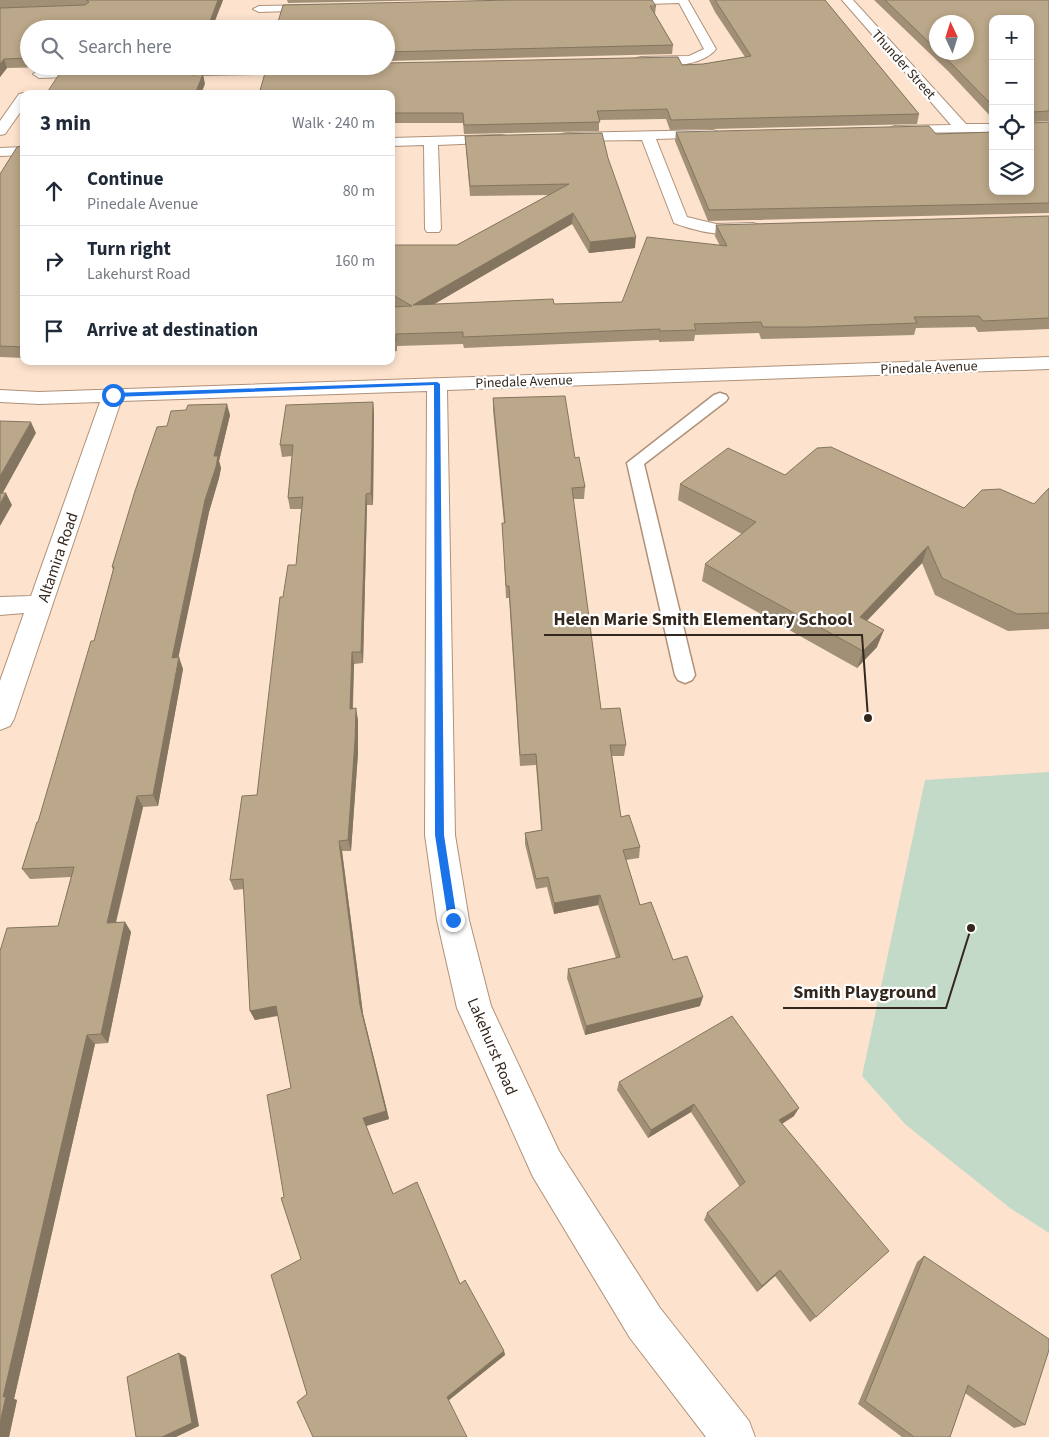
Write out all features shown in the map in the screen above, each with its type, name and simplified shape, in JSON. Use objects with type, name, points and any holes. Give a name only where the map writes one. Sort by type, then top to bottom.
[{"type":"street","points":[[604,2],[683,0],[710,49],[707,54],[700,58],[625,62]]},
{"type":"street","name":"Thunder Street","points":[[847,0],[962,128]]},
{"type":"street","points":[[255,20],[260,4],[328,8]]},
{"type":"street","points":[[28,90],[39,75]]},
{"type":"street","points":[[0,131],[20,102]]},
{"type":"street","points":[[883,130],[989,128]]},
{"type":"street","points":[[549,138],[726,134]]},
{"type":"street","points":[[647,135],[680,220],[698,227],[717,229],[766,228]]},
{"type":"street","points":[[395,142],[519,139]]},
{"type":"street","points":[[431,141],[433,229]]},
{"type":"street","points":[[0,152],[20,151]]},
{"type":"street","name":"Pinedale Avenue","points":[[0,396],[39,398],[1049,363]]},
{"type":"street","name":"Lakehurst Road","points":[[437,384],[440,835],[453,920],[474,1008],[546,1164],[644,1323],[733,1437]]},
{"type":"street","name":"Altamira Road","points":[[0,719],[113,395]]},
{"type":"street","points":[[0,606],[41,604]]},
{"type":"lane","points":[[686,675],[636,463],[720,398]]},
{"type":"green space","points":[[1049,772],[1049,1233],[1010,1208],[906,1125],[862,1076],[925,780]]},
{"type":"building","points":[[86,0],[218,0],[210,20],[20,20],[20,58],[4,59],[0,64],[0,8],[85,5],[89,2]]},
{"type":"building","points":[[513,0],[652,0],[656,6],[650,6],[673,45],[395,52],[395,20],[279,20],[283,5]]},
{"type":"building","points":[[715,0],[825,0],[919,114],[671,120],[667,109],[597,111],[600,122],[464,125],[463,113],[395,113],[395,90],[260,90],[264,75],[395,75],[395,63],[678,57],[682,65],[703,64],[751,56]]},
{"type":"building","points":[[885,0],[1049,0],[1049,111],[1034,112],[1034,15],[989,15],[989,102],[948,60],[974,60],[974,15],[929,15],[929,42]]},
{"type":"building","points":[[59,75],[203,75],[197,90],[49,90]]},
{"type":"building","points":[[1049,122],[1049,203],[709,210],[676,132],[929,126],[936,134],[989,132],[989,195],[1034,195],[1034,123]]},
{"type":"building","points":[[602,133],[608,158],[636,237],[590,242],[573,213],[413,305],[553,299],[554,304],[622,302],[647,237],[727,246],[716,225],[1049,216],[1049,318],[983,321],[979,316],[914,317],[917,323],[808,327],[763,327],[761,322],[694,324],[696,330],[660,331],[660,329],[463,337],[463,332],[396,334],[395,340],[395,307],[412,306],[395,296],[395,245],[457,245],[569,184],[470,186],[465,136]]},
{"type":"building","points":[[20,146],[20,347],[0,346],[0,174],[17,147]]},
{"type":"building","points":[[565,396],[575,458],[579,457],[585,487],[572,488],[601,709],[620,708],[626,745],[610,745],[621,817],[629,815],[640,847],[623,850],[640,905],[651,902],[673,960],[687,956],[703,997],[586,1026],[568,969],[620,957],[600,895],[554,903],[548,877],[536,879],[525,833],[542,830],[536,754],[520,755],[509,586],[506,586],[502,523],[505,523],[493,398]]},
{"type":"building","points":[[373,402],[371,493],[366,494],[361,652],[352,652],[350,709],[356,708],[348,840],[339,841],[360,1005],[386,1111],[363,1118],[393,1194],[417,1182],[460,1284],[465,1280],[504,1351],[447,1397],[467,1437],[313,1437],[297,1402],[307,1394],[271,1275],[301,1259],[281,1198],[284,1197],[267,1095],[291,1088],[276,1006],[250,1011],[243,879],[230,880],[242,796],[257,795],[280,597],[283,597],[288,565],[296,565],[303,497],[288,498],[293,445],[280,445],[286,405]]},
{"type":"building","points":[[227,404],[214,456],[218,456],[216,467],[205,500],[172,658],[179,657],[153,795],[137,796],[107,923],[125,922],[101,1034],[87,1035],[3,1397],[6,1396],[0,1423],[0,951],[7,928],[58,926],[74,867],[22,869],[38,822],[91,641],[94,641],[114,567],[112,567],[135,491],[157,427],[167,426],[171,411],[186,410],[188,405]]},
{"type":"building","points":[[0,421],[31,422],[0,476]]},
{"type":"building","points":[[831,447],[964,508],[982,490],[1000,489],[1034,504],[1049,488],[1049,613],[1017,614],[942,578],[928,546],[860,617],[884,630],[863,651],[705,564],[756,522],[680,484],[728,448],[785,475],[817,448]]},
{"type":"building","points":[[0,493],[6,493],[0,504]]},
{"type":"building","points":[[732,1016],[799,1108],[779,1120],[889,1251],[816,1317],[780,1270],[762,1286],[707,1213],[745,1182],[694,1104],[651,1130],[619,1082]]},
{"type":"building","points":[[924,1256],[1049,1339],[1049,1350],[1025,1425],[968,1385],[950,1437],[914,1437],[865,1401]]},
{"type":"building","points":[[179,1353],[192,1423],[162,1437],[136,1437],[127,1377]]},
{"type":"place","name":"Helen Marie Smith Elementary School","points":[[868,718]]},
{"type":"place","name":"Smith Playground","points":[[971,928]]},
{"type":"route","points":[[113,395],[437,384],[440,835],[453,920]]}]
